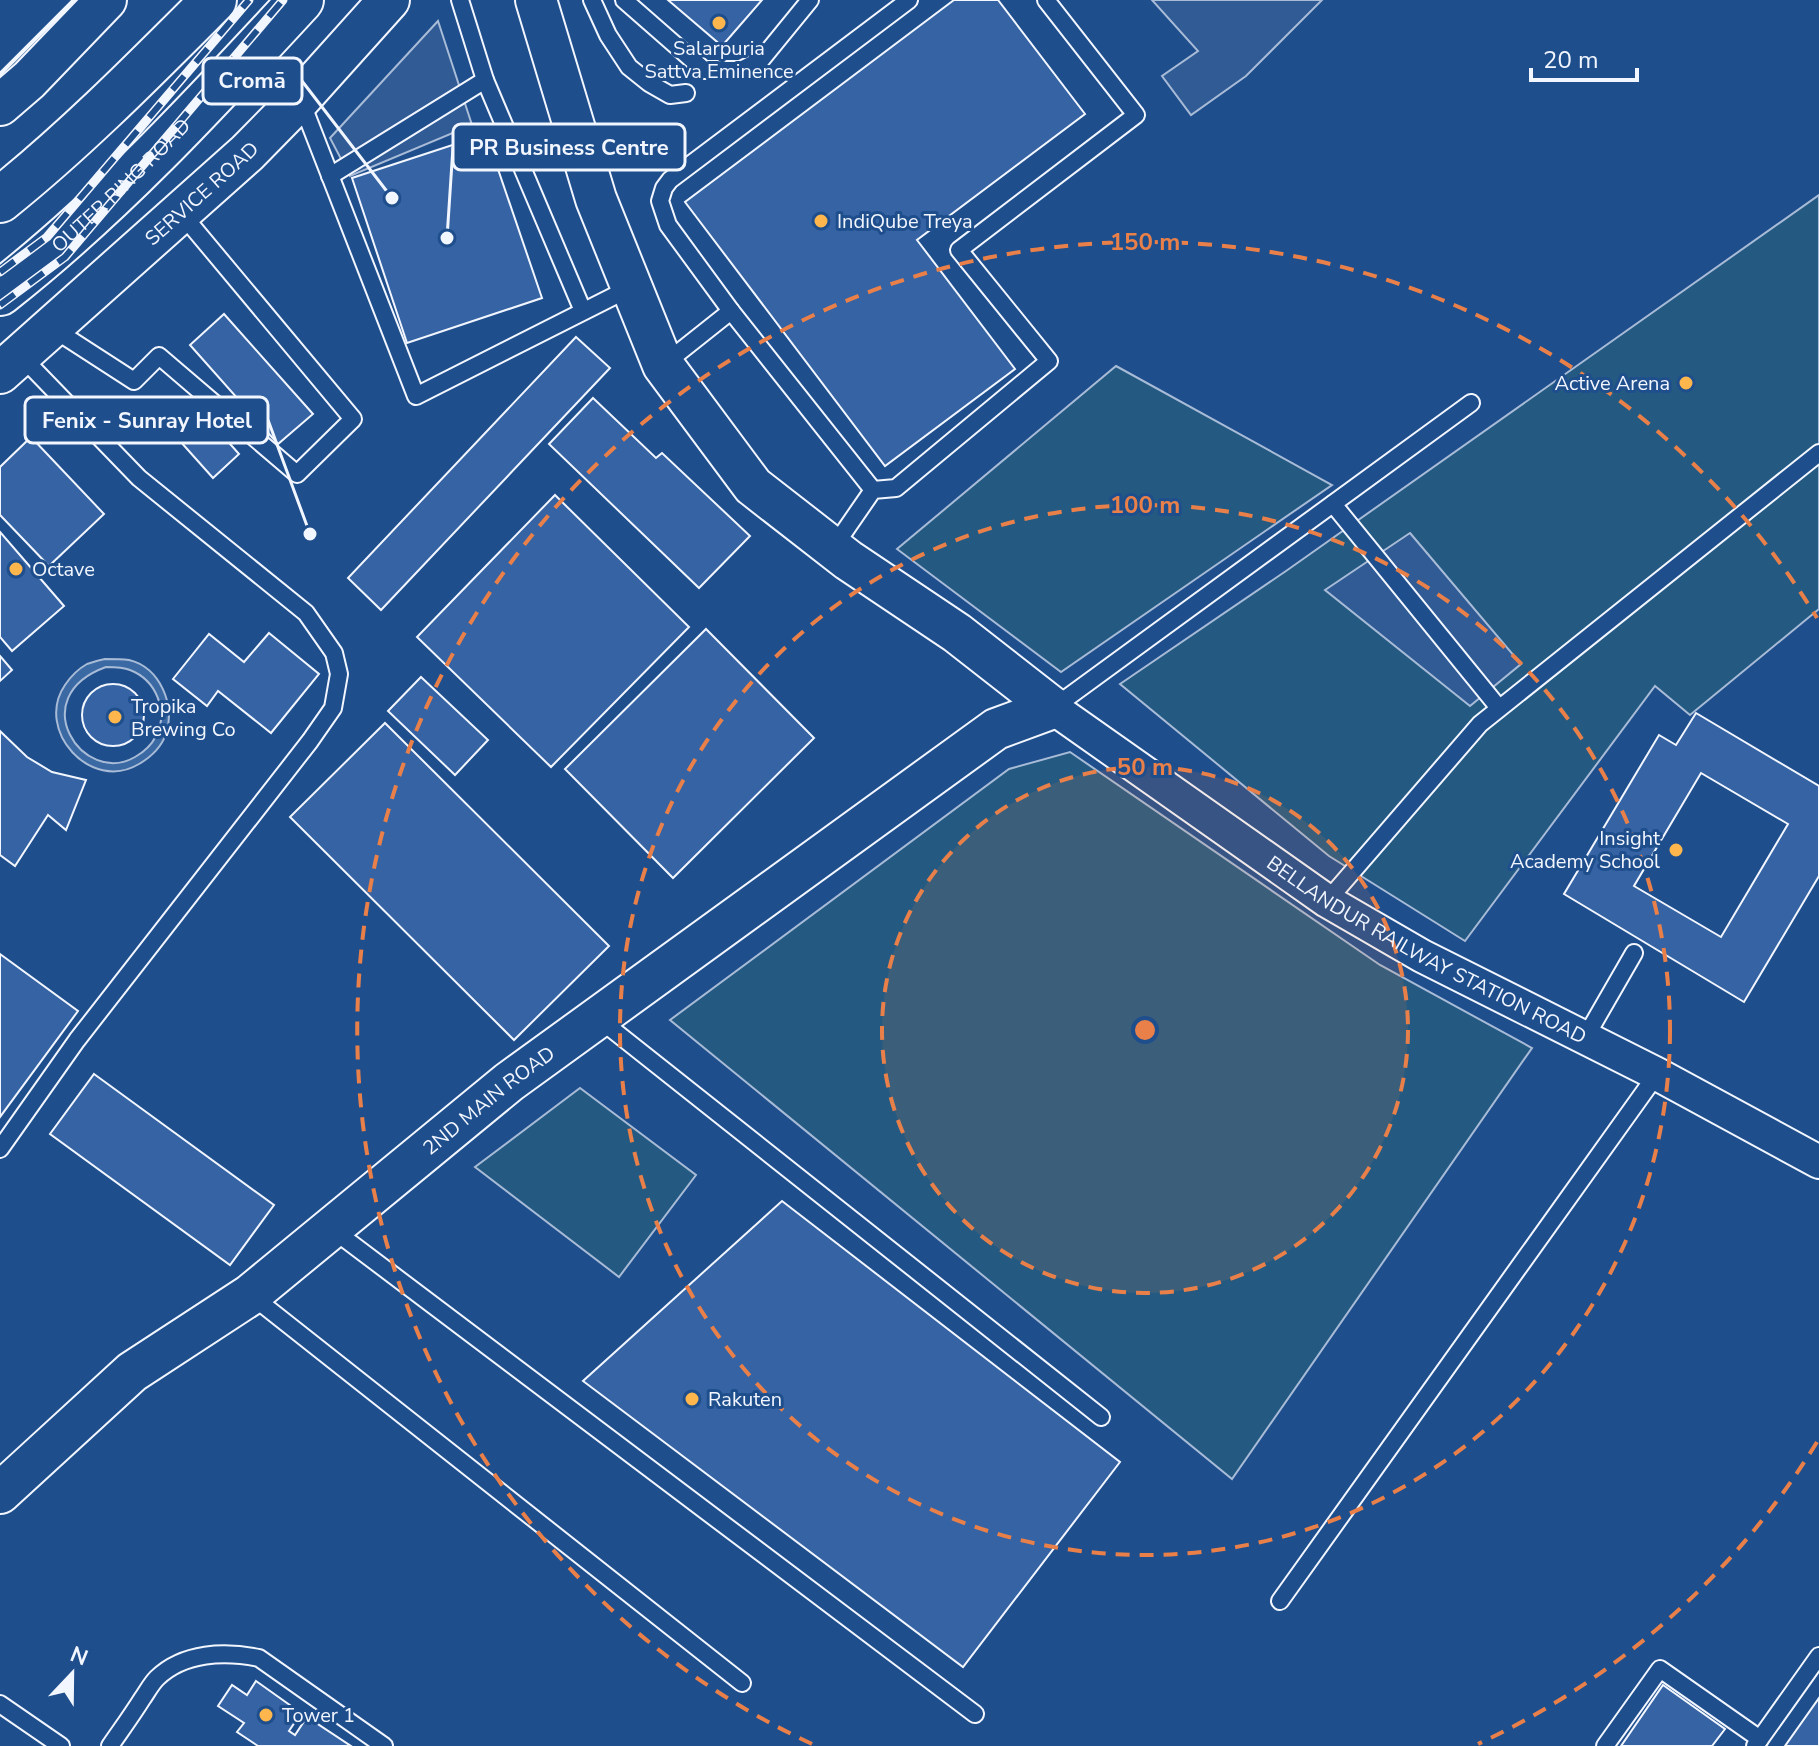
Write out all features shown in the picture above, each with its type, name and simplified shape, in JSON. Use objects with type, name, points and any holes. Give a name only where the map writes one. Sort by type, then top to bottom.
[{"type":"highway","points":[[0,200],[135,79],[214,0]]},
{"type":"highway","name":"OUTER RING ROAD","points":[[0,293],[45,257],[164,147],[301,0]]},
{"type":"street","points":[[0,105],[29,80],[106,0]]},
{"type":"street","name":"SERVICE ROAD","points":[[10,364],[247,153],[389,0]]},
{"type":"street","points":[[536,0],[596,199],[663,365],[753,486],[833,548],[957,633],[1053,708]]},
{"type":"street","name":"2ND MAIN ROAD","points":[[0,1493],[132,1372],[250,1295],[509,1082],[996,729],[1053,708]]},
{"type":"street","name":"BELLANDUR RAILWAY STATION ROAD","points":[[1053,708],[1327,901],[1422,956],[1657,1074],[1819,1162]]},
{"type":"lane","points":[[460,0],[485,80],[583,311]]},
{"type":"lane","points":[[592,0],[608,35],[629,67],[670,95],[686,93]]},
{"type":"lane","points":[[624,0],[704,70],[741,70],[761,60],[810,0]]},
{"type":"lane","points":[[873,490],[731,311],[668,225],[660,201],[670,180],[909,0]]},
{"type":"lane","points":[[873,490],[896,488],[1049,361],[959,250],[1136,115],[1046,0]]},
{"type":"lane","points":[[330,176],[485,80]]},
{"type":"lane","points":[[300,99],[416,396],[632,287]]},
{"type":"lane","points":[[52,328],[134,381],[159,356],[297,474],[353,419],[181,213]]},
{"type":"lane","points":[[663,365],[731,311]]},
{"type":"lane","points":[[0,1149],[77,1040],[310,741],[333,708],[339,674],[334,653],[306,613],[139,478],[10,364]]},
{"type":"lane","points":[[1053,708],[1471,403]]},
{"type":"lane","points":[[1327,901],[1480,724],[1819,453]]},
{"type":"lane","points":[[833,548],[873,490]]},
{"type":"lane","points":[[1333,504],[1499,708]]},
{"type":"lane","points":[[1585,1038],[1634,953]]},
{"type":"lane","points":[[598,1018],[1101,1417]]},
{"type":"lane","points":[[1280,1601],[1657,1074]]},
{"type":"lane","points":[[331,1228],[975,1714]]},
{"type":"lane","points":[[250,1295],[742,1683]]},
{"type":"lane","points":[[110,1746],[156,1679],[185,1662],[220,1653],[259,1658],[384,1746]]},
{"type":"lane","points":[[1605,1746],[1660,1669],[1758,1743],[1819,1656]]},
{"type":"lane","points":[[0,1704],[61,1746]]},
{"type":"shaded area","points":[[1152,0],[1322,0],[1246,76],[1191,115],[1162,76],[1198,51]]},
{"type":"shaded area","points":[[438,21],[472,125],[350,176],[330,138]]},
{"type":"shaded area","name":"Active Arena","points":[[1819,195],[1819,609],[1690,715],[1655,686],[1465,941],[1329,856],[1120,684],[1286,571]]},
{"type":"shaded area","points":[[1116,366],[1332,485],[1061,672],[897,549]]},
{"type":"shaded area","points":[[1410,533],[1521,664],[1470,706],[1325,590]]},
{"type":"shaded area","points":[[103,659],[129,660],[149,671],[163,689],[169,712],[166,734],[158,748],[139,764],[121,771],[103,770],[86,764],[72,752],[62,737],[57,720],[57,703],[67,682],[87,664]],"holes":[[[106,667],[130,670],[147,681],[158,697],[161,717],[152,743],[135,757],[115,763],[97,760],[81,750],[70,734],[65,717],[68,698],[81,681]]]},
{"type":"shaded area","points":[[1070,752],[1380,965],[1532,1048],[1232,1479],[670,1020],[1009,769]]},
{"type":"shaded area","points":[[580,1088],[696,1175],[619,1277],[475,1167]]},
{"type":"building","name":"Salarpuria Sattva Eminence","points":[[668,0],[762,0],[722,46]]},
{"type":"building","name":"IndiQube Treya","points":[[954,0],[998,0],[1085,114],[917,240],[1015,369],[885,466],[685,202]]},
{"type":"building","points":[[486,134],[542,298],[407,343],[352,178]]},
{"type":"building","points":[[224,314],[313,414],[278,444],[190,345]]},
{"type":"building","points":[[576,337],[610,368],[381,610],[348,578]]},
{"type":"building","points":[[593,398],[656,458],[662,453],[750,536],[699,588],[549,444]]},
{"type":"building","points":[[190,399],[239,454],[213,478],[163,422]]},
{"type":"building","points":[[31,437],[104,514],[49,566],[0,515],[0,467]]},
{"type":"building","points":[[555,495],[689,627],[551,767],[417,637]]},
{"type":"building","name":"Octave","points":[[0,532],[64,606],[12,651],[0,637]]},
{"type":"building","points":[[706,629],[814,738],[673,878],[565,769]]},
{"type":"building","points":[[269,633],[319,674],[271,733],[218,691],[207,706],[173,679],[209,634],[244,662]]},
{"type":"building","points":[[0,656],[12,670],[0,681]]},
{"type":"building","points":[[421,677],[488,740],[455,775],[388,711]]},
{"type":"building","points":[[107,684],[119,684],[135,693],[142,703],[142,727],[135,737],[119,746],[107,746],[87,732],[82,721],[82,709],[96,689]]},
{"type":"building","points":[[1696,713],[1819,786],[1819,876],[1744,1002],[1564,894],[1659,735],[1676,745]],"holes":[[[1701,773],[1788,824],[1721,937],[1634,886]]]},
{"type":"building","points":[[385,723],[609,946],[514,1040],[290,817]]},
{"type":"building","points":[[0,731],[27,757],[52,772],[86,780],[66,830],[48,815],[15,866],[0,855]]},
{"type":"building","points":[[0,954],[78,1011],[0,1117]]},
{"type":"building","points":[[94,1074],[274,1205],[230,1265],[50,1134]]},
{"type":"building","points":[[782,1201],[1120,1462],[963,1667],[583,1381]]},
{"type":"building","name":"Tower 1","points":[[256,1681],[301,1713],[289,1731],[295,1735],[307,1717],[351,1746],[258,1746],[237,1732],[244,1723],[218,1706],[232,1685],[247,1695]]},
{"type":"building","points":[[1663,1685],[1725,1729],[1712,1746],[1621,1746]]},
{"type":"building","points":[[1819,1698],[1819,1746],[1785,1746]]},
{"type":"railway","points":[[0,272],[47,237],[249,0]]},
{"type":"railway","points":[[0,305],[65,257],[283,0]]},
{"type":"wall","points":[[0,74],[74,0]]},
{"type":"place","name":"Salarpuria Sattva Eminence","points":[[719,23]]},
{"type":"place","name":"Cromā","points":[[392,198]]},
{"type":"place","name":"IndiQube Treya","points":[[821,221]]},
{"type":"place","name":"PR Business Centre","points":[[447,238]]},
{"type":"place","name":"Active Arena","points":[[1686,383]]},
{"type":"place","name":"Fenix - Sunray Hotel","points":[[310,534]]},
{"type":"place","name":"Octave","points":[[16,569]]},
{"type":"place","name":"Tropika Brewing Co","points":[[115,717]]},
{"type":"place","name":"Insight Academy School","points":[[1676,850]]},
{"type":"place","name":"Rakuten","points":[[692,1399]]},
{"type":"place","name":"Tower 1","points":[[266,1715]]}]
